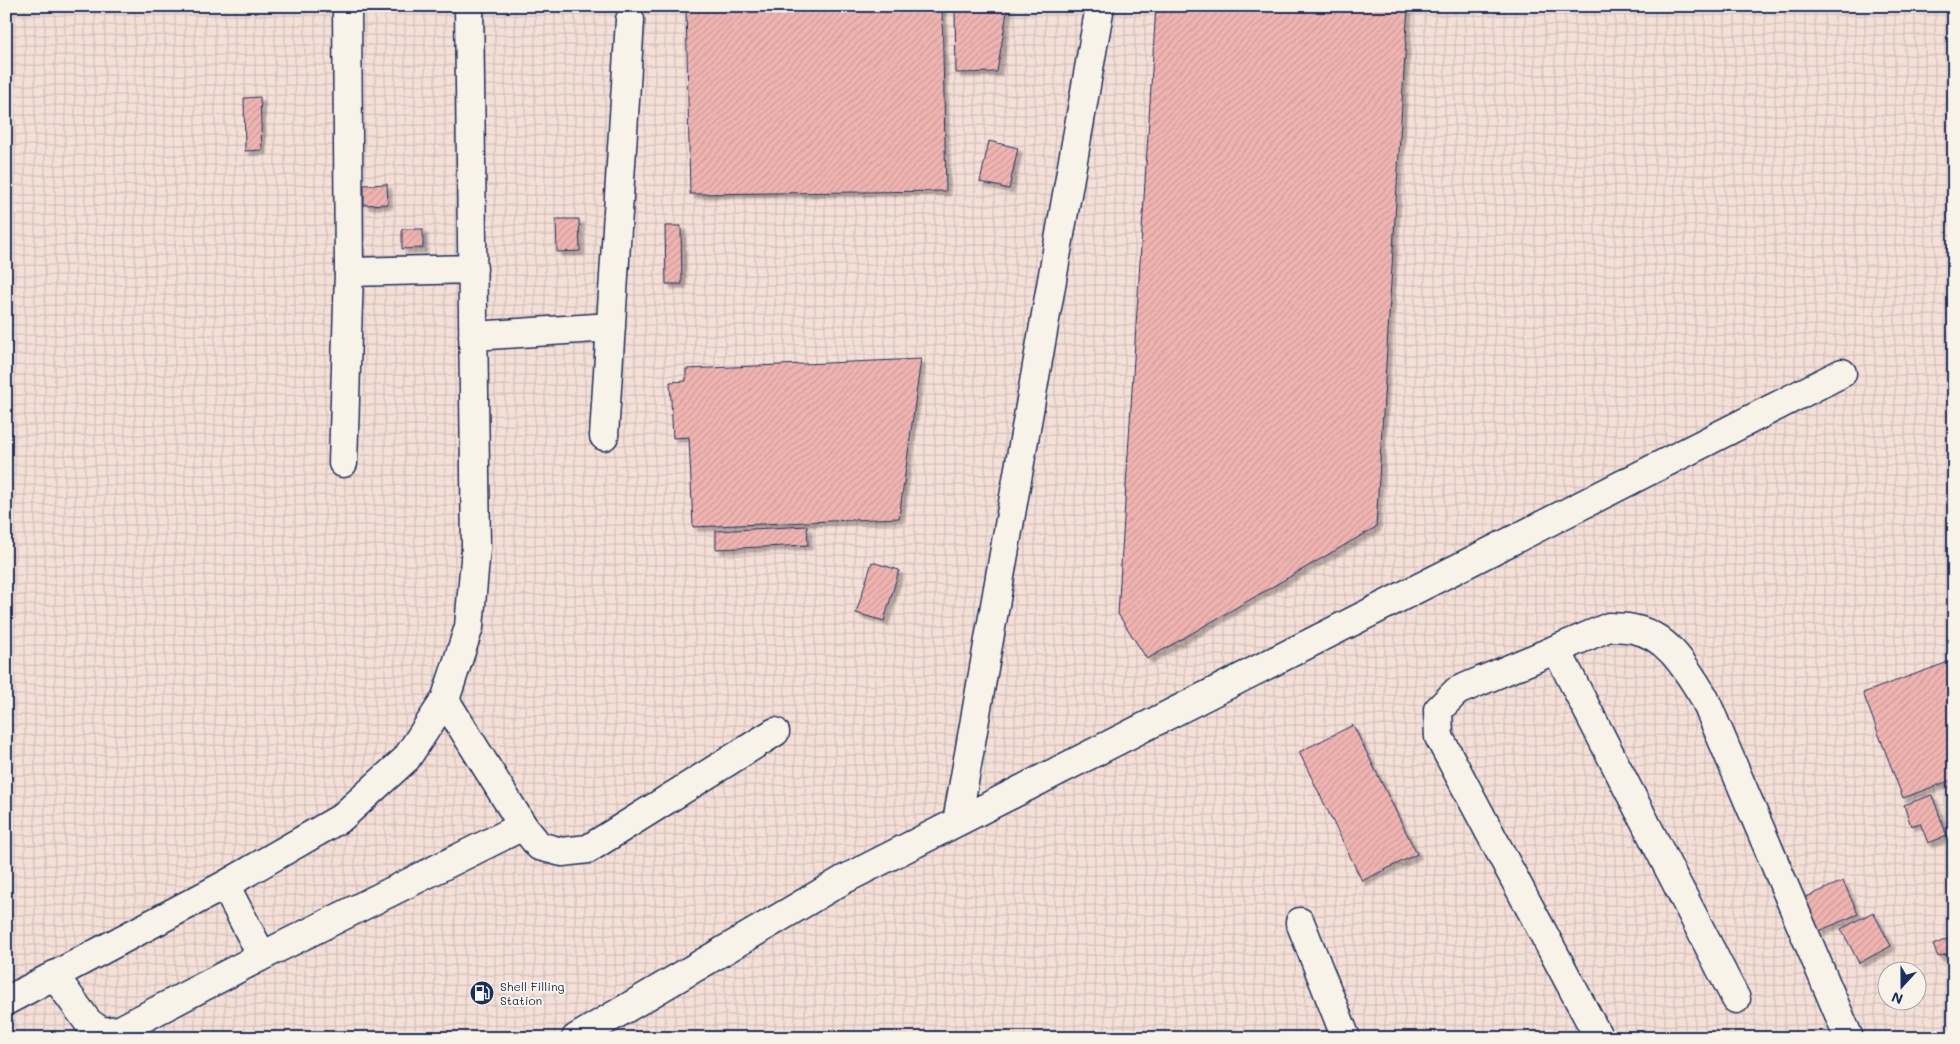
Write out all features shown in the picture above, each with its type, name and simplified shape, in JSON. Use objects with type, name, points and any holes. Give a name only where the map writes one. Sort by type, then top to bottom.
[{"type":"street","points":[[343,463],[348,272],[346,6]]},
{"type":"street","points":[[6,1001],[226,884],[341,818],[406,759],[445,700],[469,627],[476,548],[469,6]]},
{"type":"street","points":[[956,822],[1100,6]]},
{"type":"street","points":[[604,436],[630,20]]},
{"type":"street","points":[[348,272],[472,269]]},
{"type":"street","points":[[473,336],[611,326]]},
{"type":"street","points":[[576,1038],[844,880],[1842,373]]},
{"type":"street","points":[[1599,1038],[1439,737],[1438,710],[1456,691],[1609,627],[1634,629],[1662,641],[1687,668],[1704,698],[1849,1038]]},
{"type":"street","points":[[1556,649],[1736,1000]]},
{"type":"street","points":[[445,700],[523,826],[539,846],[562,852],[588,850],[775,732]]},
{"type":"street","points":[[54,975],[88,1022],[102,1032],[120,1030],[262,956],[523,826]]},
{"type":"street","points":[[226,884],[262,956]]},
{"type":"street","points":[[1300,922],[1346,1038]]},
{"type":"shaded area","points":[[6,6],[1954,6],[1954,1038],[6,1038]]},
{"type":"building","points":[[686,6],[942,6],[946,191],[690,194]]},
{"type":"building","points":[[955,6],[1008,6],[997,72],[956,73]]},
{"type":"building","points":[[1156,6],[1408,6],[1376,527],[1147,659],[1118,614]]},
{"type":"building","points":[[260,97],[262,150],[245,151],[244,98]]},
{"type":"building","points":[[989,141],[1018,148],[1009,189],[980,182]]},
{"type":"building","points":[[387,184],[388,204],[364,205],[364,185]]},
{"type":"building","points":[[556,219],[579,219],[580,251],[557,252]]},
{"type":"building","points":[[665,226],[681,226],[682,284],[666,284]]},
{"type":"building","points":[[402,229],[423,229],[423,248],[402,249]]},
{"type":"building","points":[[921,359],[899,518],[693,527],[689,437],[673,438],[670,382],[686,381],[686,369]]},
{"type":"building","points":[[807,526],[808,545],[716,549],[716,531]]},
{"type":"building","points":[[872,562],[899,570],[884,621],[856,613]]},
{"type":"building","points":[[1954,660],[1954,779],[1903,798],[1863,693]]},
{"type":"building","points":[[1353,725],[1417,854],[1362,881],[1299,752]]},
{"type":"building","points":[[1932,795],[1947,836],[1928,843],[1920,823],[1911,826],[1904,805]]},
{"type":"building","points":[[1843,881],[1858,914],[1819,931],[1804,898]]},
{"type":"building","points":[[1873,912],[1891,946],[1859,963],[1841,929]]},
{"type":"building","points":[[1954,936],[1954,951],[1938,957],[1933,945]]},
{"type":"place","name":"Shell Filling Station","points":[[482,993]]}]
